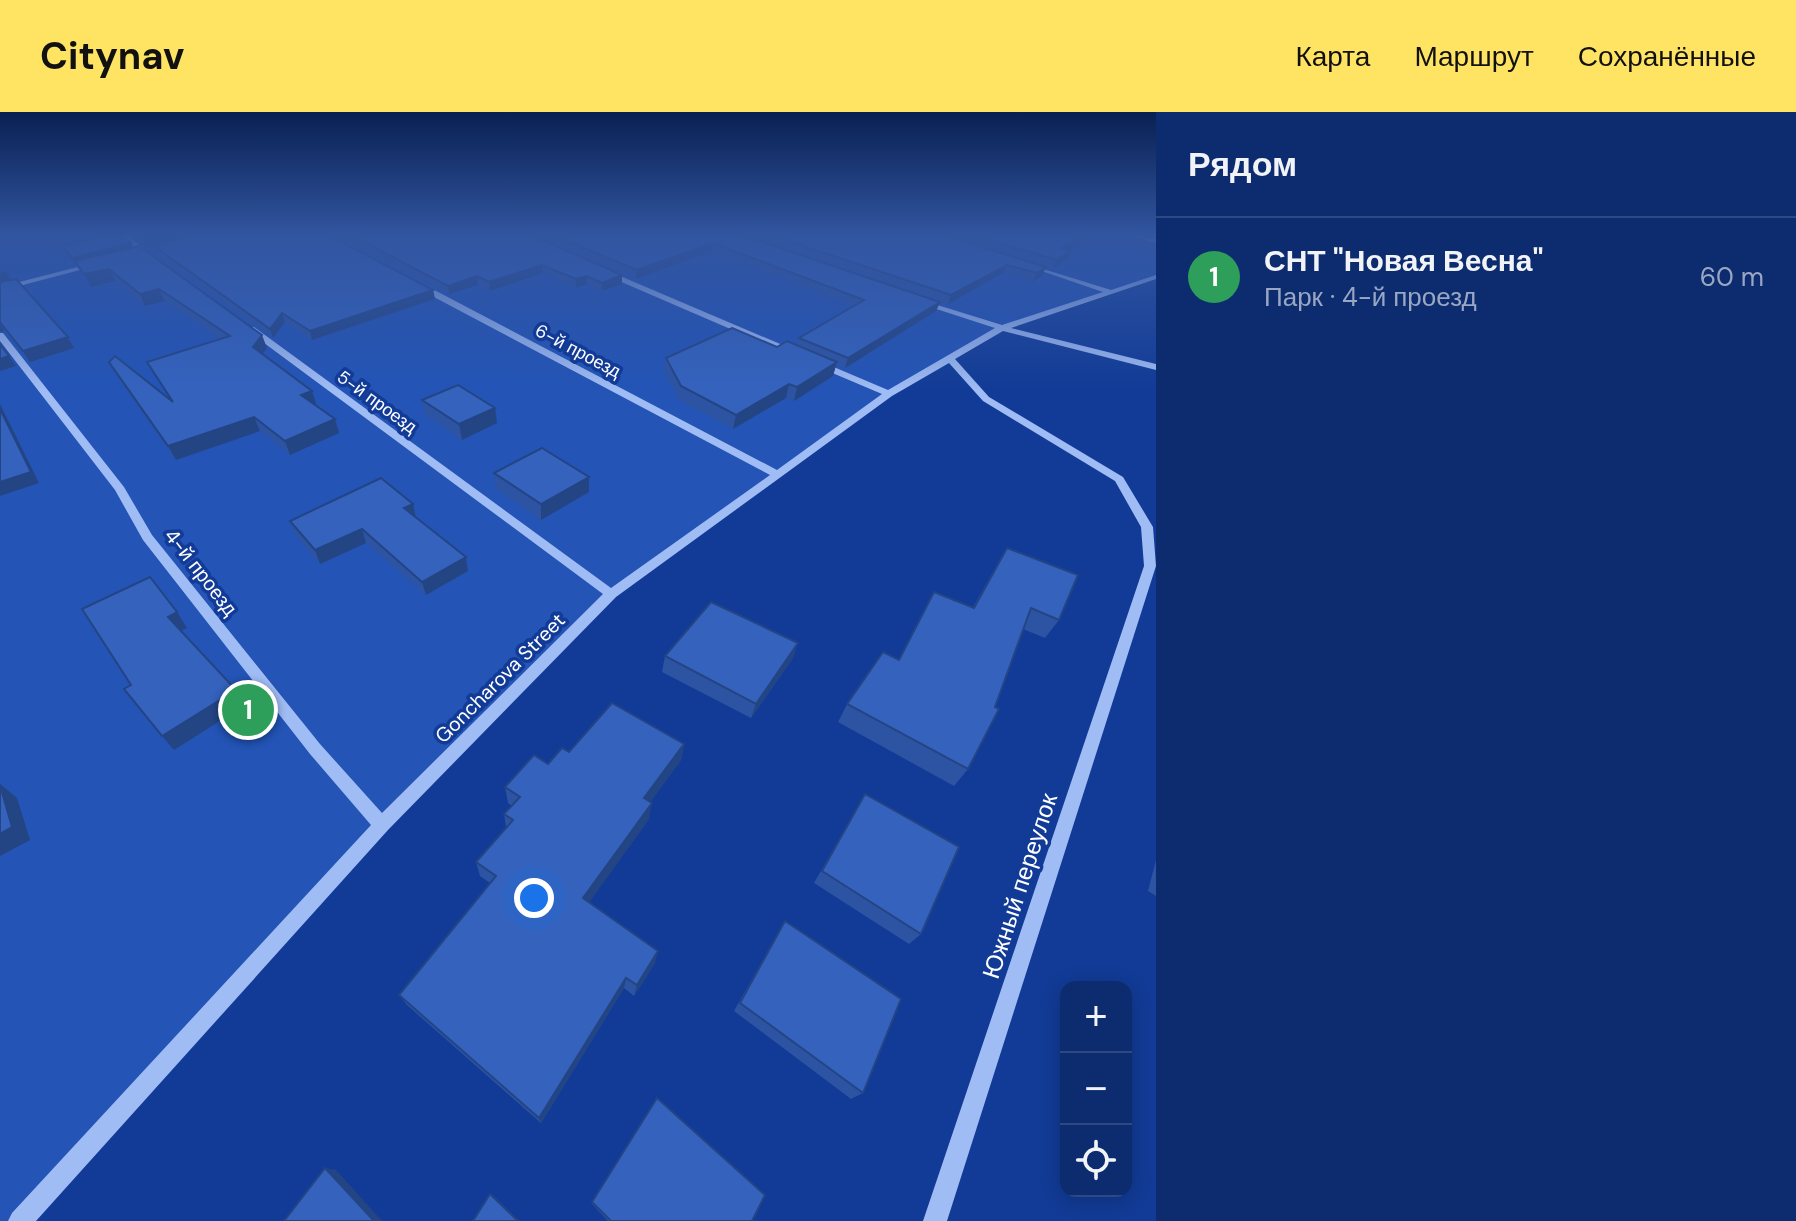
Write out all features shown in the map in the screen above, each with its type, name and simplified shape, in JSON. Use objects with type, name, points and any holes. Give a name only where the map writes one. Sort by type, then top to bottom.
[{"type":"street","name":"6-й проезд","points":[[422,287],[775,473]]},
{"type":"street","points":[[639,287],[889,394]]},
{"type":"street","points":[[1095,287],[1108,291]]},
{"type":"street","name":"Goncharova Street","points":[[20,1221],[382,825],[611,594],[775,473],[889,394],[1002,328],[1123,287]]},
{"type":"street","points":[[915,298],[1002,328],[1156,367]]},
{"type":"street","name":"5-й проезд","points":[[246,326],[611,594]]},
{"type":"street","name":"4-й проезд","points":[[0,335],[111,477],[147,537],[315,749],[382,825]]},
{"type":"street","name":"Южный переулок","points":[[935,1221],[1150,566],[1147,527],[1119,479],[986,399],[949,358]]},
{"type":"shaded area","points":[[0,287],[1127,287],[1002,328],[889,394],[611,594],[382,825],[20,1221],[0,1221]]},
{"type":"building","points":[[0,287],[23,287],[68,337],[23,351],[0,322]]},
{"type":"building","points":[[131,287],[195,287],[262,335],[253,347],[312,391],[301,395],[335,419],[285,441],[254,417],[168,446],[109,362],[115,356],[173,402],[147,362],[230,336],[159,289],[140,294]]},
{"type":"building","points":[[211,287],[427,287],[433,290],[310,331],[282,313],[270,329]]},
{"type":"building","points":[[829,287],[895,287],[940,302],[848,358],[799,338],[864,300]]},
{"type":"building","points":[[926,287],[966,287],[951,295]]},
{"type":"building","points":[[732,328],[777,347],[787,341],[837,362],[797,387],[789,384],[736,415],[681,386],[666,358]]},
{"type":"building","points":[[0,344],[9,356],[0,359]]},
{"type":"building","points":[[458,385],[495,408],[459,424],[422,400]]},
{"type":"building","points":[[0,409],[31,472],[0,482]]},
{"type":"building","points":[[542,448],[589,477],[541,504],[494,473]]},
{"type":"building","points":[[381,478],[413,504],[404,508],[466,557],[422,582],[362,529],[315,550],[290,521]]},
{"type":"building","points":[[1007,548],[1078,575],[1059,620],[1031,608],[995,707],[999,709],[968,769],[847,704],[883,652],[899,660],[934,592],[974,608]]},
{"type":"building","points":[[150,577],[177,612],[168,617],[236,690],[162,736],[124,689],[131,685],[82,609]]},
{"type":"building","points":[[711,602],[798,643],[756,704],[665,656]]},
{"type":"building","points":[[612,703],[684,744],[644,798],[652,803],[583,898],[658,951],[637,985],[626,978],[539,1118],[399,995],[496,876],[476,862],[513,820],[504,814],[520,797],[505,787],[534,755],[548,764],[562,748],[569,752]]},
{"type":"building","points":[[0,785],[12,827],[0,834]]},
{"type":"building","points":[[865,794],[959,847],[921,934],[822,871]]},
{"type":"building","points":[[785,921],[901,999],[863,1093],[740,1003]]},
{"type":"building","points":[[657,1098],[765,1195],[752,1221],[611,1221],[592,1202]]},
{"type":"building","points":[[325,1168],[374,1221],[284,1221]]},
{"type":"building","points":[[490,1194],[518,1221],[473,1221]]},
{"type":"place","name":"СНТ \"Новая Весна\"","points":[[248,710]]}]
